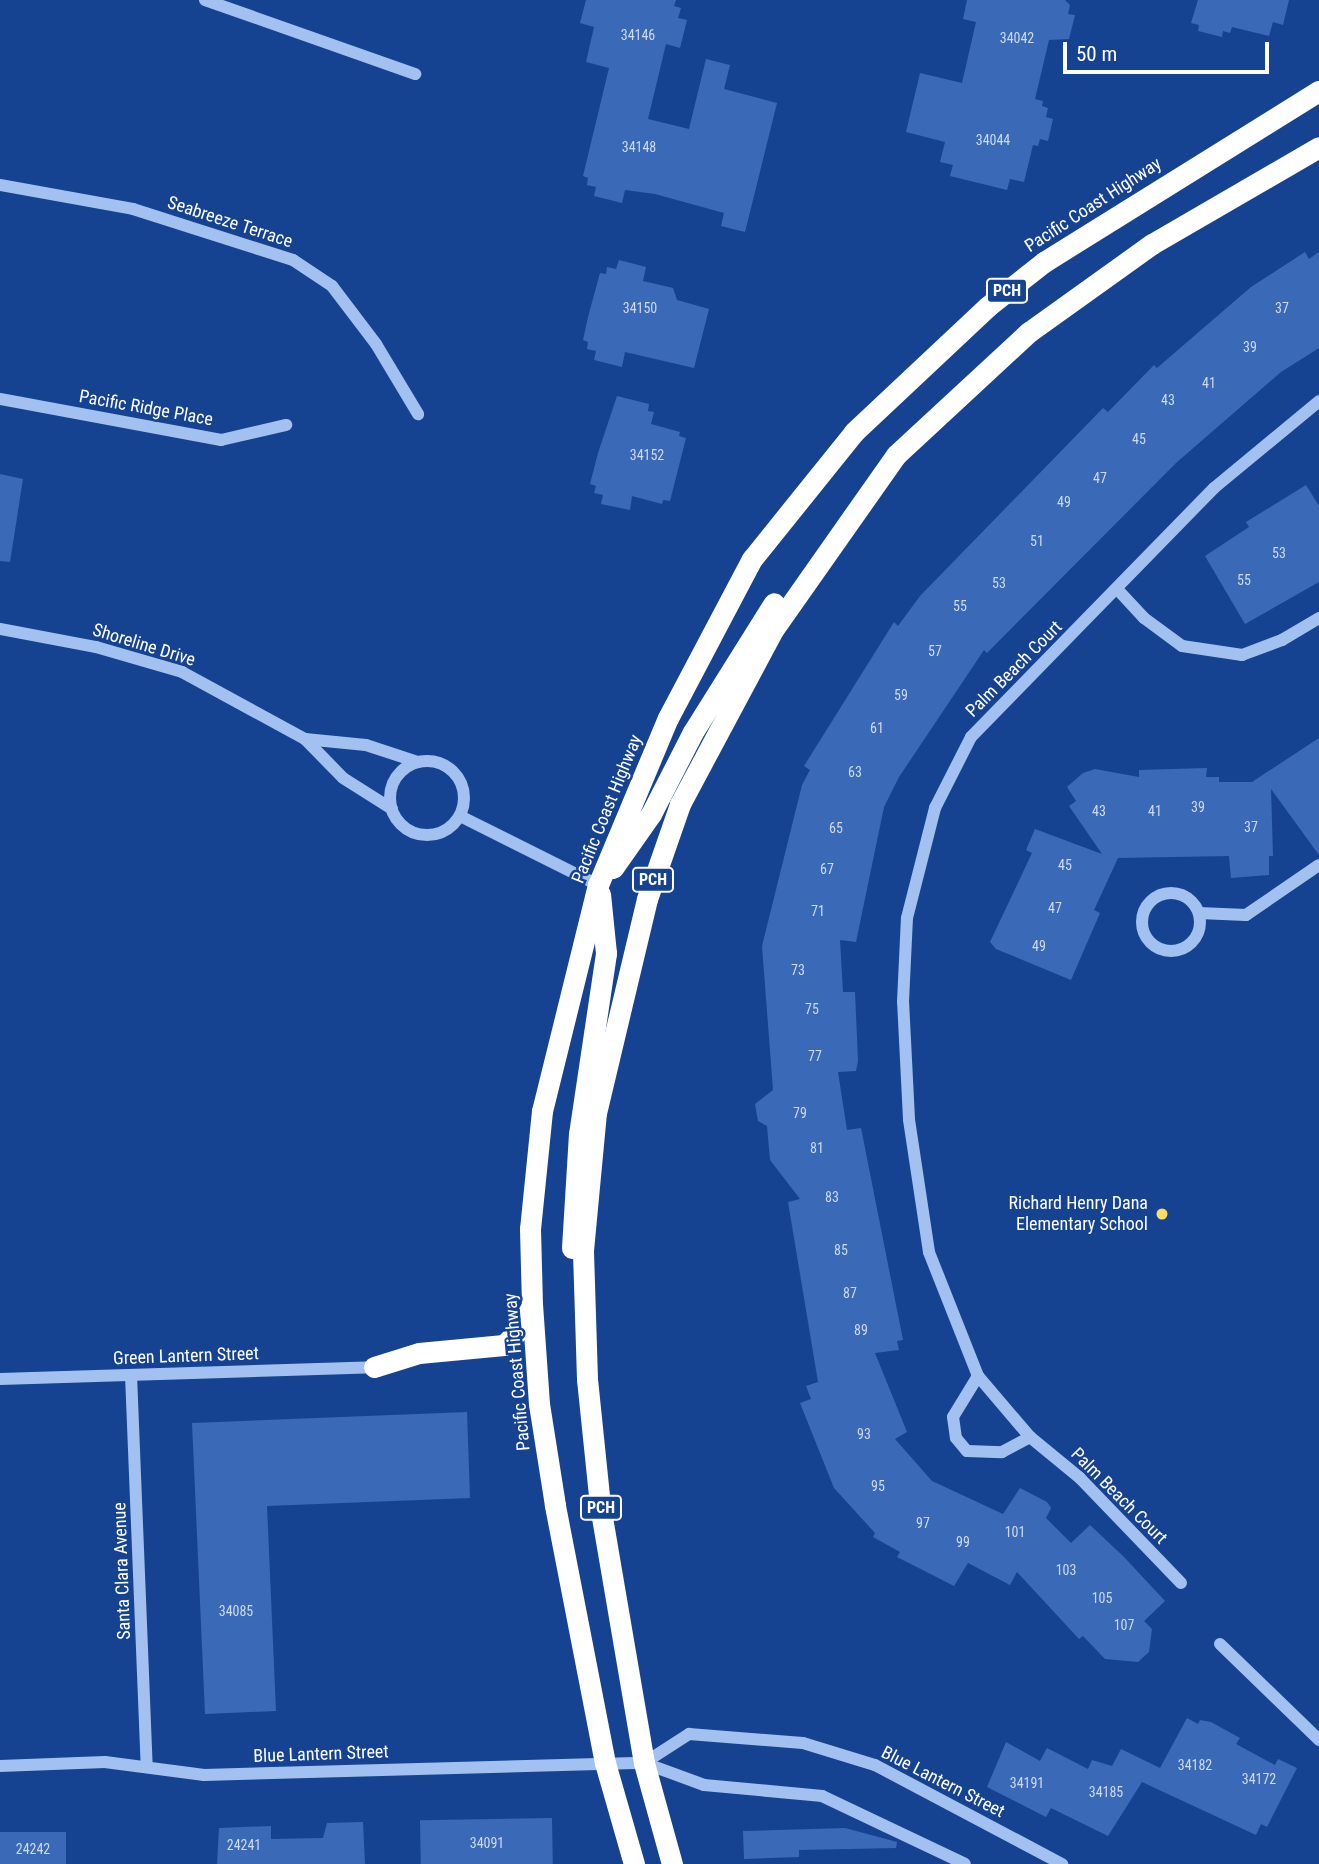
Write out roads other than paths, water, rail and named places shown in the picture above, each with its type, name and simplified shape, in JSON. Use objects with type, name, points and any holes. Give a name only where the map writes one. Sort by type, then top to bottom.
[{"type":"highway","name":"Pacific Coast Highway","points":[[634,1864],[605,1763],[555,1505],[539,1404],[532,1305],[530,1229],[542,1111],[598,885],[668,718],[752,559],[855,432],[987,307],[1044,262],[1319,91]]},
{"type":"highway","name":"PCH","points":[[672,1864],[644,1763],[600,1505],[587,1379],[583,1250],[596,1113],[647,899],[680,804],[772,630],[897,455],[1029,332],[1152,244],[1319,146]]},
{"type":"highway","points":[[587,1379],[573,1280],[571,1214],[589,1054],[605,965],[598,885],[651,814],[693,732],[762,619],[821,537],[897,455]]},
{"type":"highway","points":[[374,1367],[419,1353],[504,1345],[519,1329],[532,1305]]},
{"type":"street","points":[[205,0],[415,74]]},
{"type":"street","name":"Seabreeze Terrace","points":[[0,185],[133,209],[293,260],[332,286],[376,344],[418,414]]},
{"type":"street","name":"Pacific Ridge Place","points":[[0,399],[221,440],[286,425]]},
{"type":"street","name":"Palm Beach Court","points":[[1181,1583],[1080,1478],[1030,1437],[978,1377],[927,1238],[909,1119],[903,1002],[907,918],[935,808],[971,737],[1118,590],[1214,488],[1319,401]]},
{"type":"street","points":[[1118,590],[1144,618],[1182,646],[1242,655],[1282,640],[1319,618]]},
{"type":"street","name":"Shoreline Drive","points":[[0,629],[96,647],[182,672],[306,739],[344,778],[392,809],[407,830],[420,835],[449,828],[460,816],[464,800],[457,775],[446,765],[418,762],[366,745],[306,739]]},
{"type":"street","points":[[392,809],[394,781],[418,762]]},
{"type":"street","points":[[460,816],[598,885]]},
{"type":"street","points":[[1199,913],[1197,935],[1180,950],[1158,948],[1143,931],[1145,908],[1162,894],[1184,896],[1199,913],[1246,915],[1319,865]]},
{"type":"street","name":"Green Lantern Street","points":[[0,1379],[374,1367]]},
{"type":"street","name":"Santa Clara Avenue","points":[[131,1375],[147,1766]]},
{"type":"street","points":[[978,1377],[953,1417],[957,1438],[967,1451],[1002,1452],[1030,1437]]},
{"type":"street","points":[[1220,1644],[1319,1740]]},
{"type":"street","name":"Blue Lantern Street","points":[[644,1763],[689,1734],[803,1743],[875,1765],[1062,1864]]},
{"type":"street","name":"Blue Lantern Street","points":[[0,1766],[105,1762],[204,1775],[644,1763],[704,1785],[822,1796],[965,1864]]},
{"type":"place","name":"Richard Henry Dana Elementary School","points":[[1162,1214]]}]
